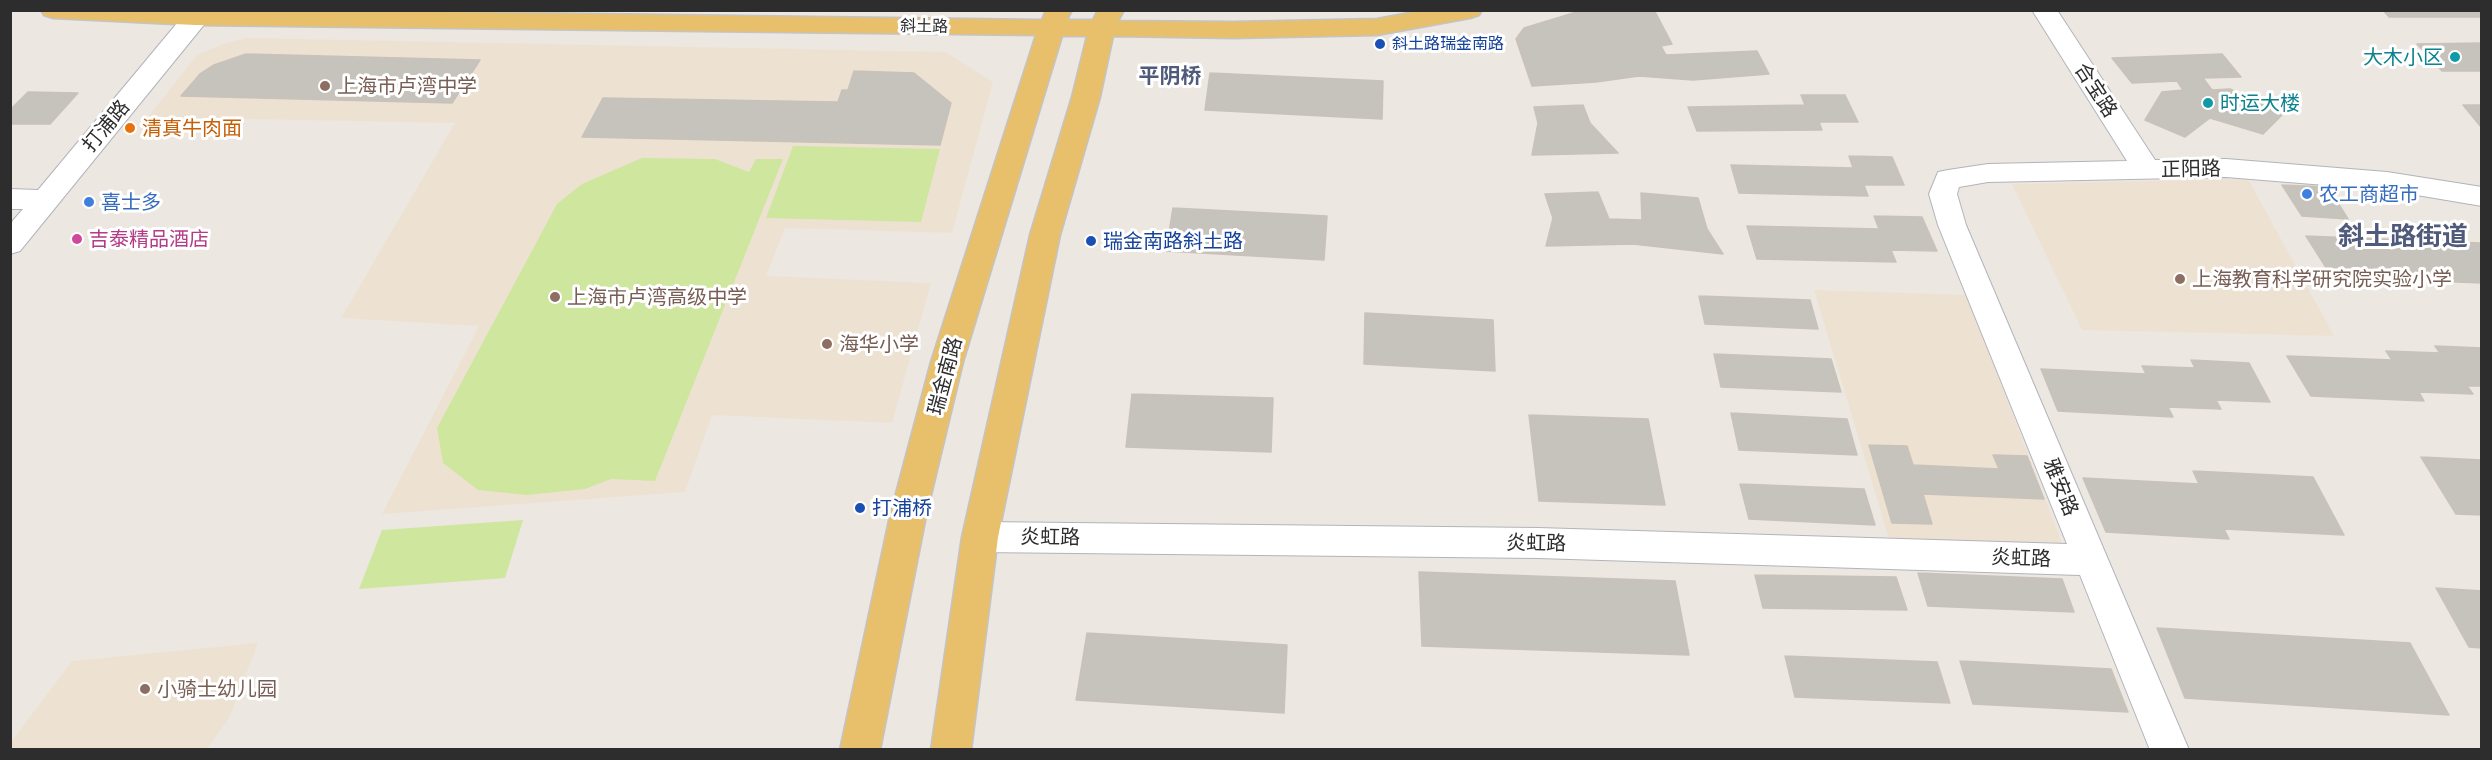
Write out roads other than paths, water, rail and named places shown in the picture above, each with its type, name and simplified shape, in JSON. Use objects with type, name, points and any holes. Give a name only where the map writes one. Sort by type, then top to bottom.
[{"type":"main road","name":"斜土路","points":[[53,10],[200,14],[1106,19],[1318,30],[1377,27],[1470,10]]},
{"type":"main road","name":"瑞金南路","points":[[860,750],[908,516],[947,362],[1055,19]]},
{"type":"main road","points":[[951,750],[980,537],[1045,235],[1086,98],[1106,19]]},
{"type":"street","name":"合宝路","points":[[2044,10],[2147,170]]},
{"type":"street","name":"打浦路","points":[[10,244],[44,200],[200,14]]},
{"type":"street","name":"正阳路","points":[[1952,225],[1943,194],[1948,179],[1988,173],[2226,168],[2387,181],[2481,197]]},
{"type":"street","points":[[10,200],[44,200]]},
{"type":"street","name":"雅安路","points":[[1952,225],[2170,750]]},
{"type":"street","name":"炎虹路","points":[[980,537],[1538,543],[2091,560]]},
{"type":"place","name":"斜土路瑞金南路","points":[[1380,44]]},
{"type":"place","name":"大木小区","points":[[2455,57]]},
{"type":"place","name":"上海市卢湾中学","points":[[325,86]]},
{"type":"place","name":"时运大楼","points":[[2208,103]]},
{"type":"place","name":"清真牛肉面","points":[[130,128]]},
{"type":"place","name":"农工商超市","points":[[2307,194]]},
{"type":"place","name":"喜士多","points":[[89,202]]},
{"type":"place","name":"吉泰精品酒店","points":[[77,239]]},
{"type":"place","name":"瑞金南路斜土路","points":[[1091,241]]},
{"type":"place","name":"上海教育科学研究院实验小学","points":[[2180,279]]},
{"type":"place","name":"上海市卢湾高级中学","points":[[555,297]]},
{"type":"place","name":"海华小学","points":[[827,344]]},
{"type":"place","name":"打浦桥","points":[[860,508]]},
{"type":"place","name":"小骑士幼儿园","points":[[145,689]]},
{"type":"district","name":"平阴桥","points":[[1170,76]]},
{"type":"district","name":"斜土路街道","points":[[2403,236]]}]
